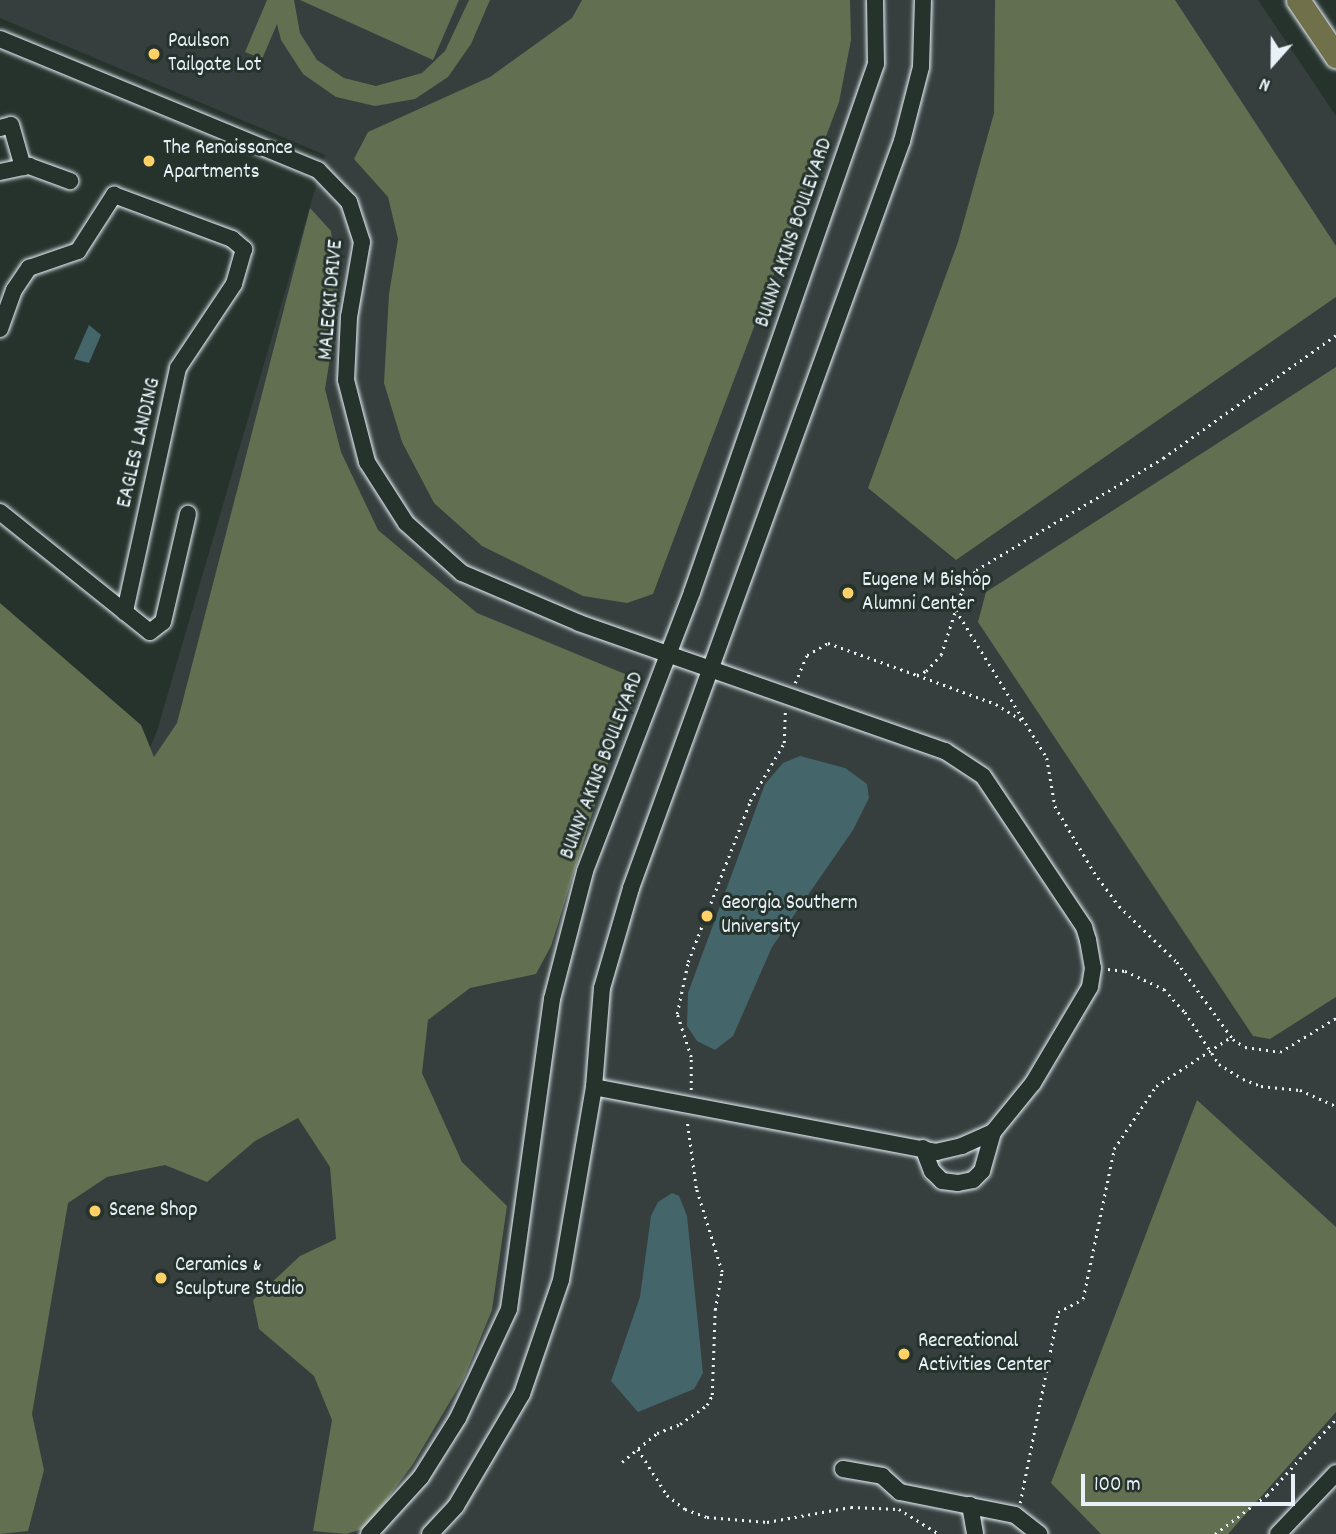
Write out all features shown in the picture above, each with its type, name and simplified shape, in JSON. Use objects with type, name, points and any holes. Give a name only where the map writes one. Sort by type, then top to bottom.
[{"type":"highway","points":[[1298,0],[1336,56]]},
{"type":"street","name":"BUNNY AKINS BOULEVARD","points":[[369,1534],[429,1466],[458,1418],[509,1310],[552,999],[585,871],[668,654],[876,64],[875,0]]},
{"type":"street","points":[[430,1534],[456,1506],[522,1394],[561,1280],[594,1087],[602,988],[631,888],[902,141],[921,67],[923,0]]},
{"type":"street","name":"MALECKI DRIVE","points":[[0,39],[318,170],[349,202],[362,242],[349,317],[346,380],[367,462],[406,523],[462,573],[514,598],[668,654],[792,694],[945,751],[983,776],[1084,927],[1093,968]]},
{"type":"street","points":[[0,128],[12,125],[23,167]]},
{"type":"street","points":[[0,172],[23,167],[70,181]]},
{"type":"street","name":"EAGLES LANDING","points":[[0,329],[14,290],[29,268],[78,251],[114,195],[232,239],[244,249],[234,284],[178,368],[125,612]]},
{"type":"street","points":[[0,512],[150,632],[163,622],[188,514]]},
{"type":"street","points":[[923,1148],[932,1171],[942,1181],[958,1184],[973,1180],[982,1171],[993,1132],[1033,1083],[1090,987],[1093,968]]},
{"type":"street","points":[[594,1087],[690,1103],[937,1152],[993,1132]]},
{"type":"street","points":[[843,1469],[882,1476],[900,1492],[1015,1516],[1039,1534]]},
{"type":"street","points":[[1278,1534],[1336,1474]]},
{"type":"street","points":[[970,1505],[975,1534]]},
{"type":"path","points":[[917,675],[941,655],[956,610],[976,570],[1163,458],[1336,335]]},
{"type":"path","points":[[956,610],[1051,767],[1052,792],[1061,820],[1094,872],[1119,906],[1177,962],[1231,1037],[1245,1047],[1280,1052],[1336,1017]]},
{"type":"path","points":[[622,1462],[657,1433],[707,1405],[714,1383],[715,1310],[722,1272],[696,1188],[696,1160],[686,1125],[693,1068],[677,1014],[685,971],[750,801],[784,743],[785,713],[803,659],[828,643],[996,704],[1026,722]]},
{"type":"path","points":[[1093,968],[1125,971],[1164,989],[1185,1012],[1209,1051],[1242,1079],[1261,1086],[1300,1090],[1336,1106]]},
{"type":"path","points":[[1015,1516],[1058,1312],[1083,1299],[1114,1149],[1156,1086],[1231,1037]]},
{"type":"path","points":[[1214,1534],[1267,1495],[1336,1419]]},
{"type":"path","points":[[638,1449],[667,1495],[685,1509],[707,1517],[767,1522],[836,1509],[899,1509],[939,1534]]},
{"type":"shaded area","name":"Georgia Southern University","points":[[0,0],[1258,0],[1336,116],[1336,1534],[0,1534],[0,1101],[157,731],[325,155],[0,18]]},
{"type":"green space","points":[[267,0],[294,0],[300,33],[317,60],[344,78],[376,86],[422,73],[445,51],[469,0],[490,0],[471,44],[448,77],[415,99],[375,106],[336,97],[303,74],[281,40],[277,24],[262,59],[245,52]]},
{"type":"green space","points":[[300,0],[459,0],[433,60]]},
{"type":"green space","points":[[582,0],[850,0],[851,40],[839,102],[653,594],[627,603],[583,596],[482,546],[434,503],[402,442],[384,383],[389,294],[398,239],[388,197],[354,159],[368,132],[490,77],[572,18]]},
{"type":"green space","points":[[995,0],[1175,0],[1336,246],[1336,297],[956,560],[868,488],[958,242],[994,113]]},
{"type":"green space","points":[[310,208],[331,231],[339,302],[325,389],[341,452],[378,530],[477,613],[642,681],[607,766],[551,946],[536,974],[470,988],[428,1020],[422,1073],[462,1162],[507,1206],[492,1310],[464,1378],[413,1464],[366,1528],[346,1534],[313,1531],[332,1420],[314,1376],[259,1329],[253,1300],[300,1256],[336,1239],[330,1167],[298,1118],[255,1141],[207,1182],[165,1165],[107,1177],[68,1203],[32,1414],[44,1470],[28,1531],[0,1534],[0,603],[141,725],[154,757],[177,723]]},
{"type":"green space","points":[[1336,367],[1336,997],[1270,1039],[1253,1036],[978,622],[986,592]]},
{"type":"green space","points":[[1197,1100],[1336,1227],[1336,1412],[1228,1534],[1101,1534],[1051,1483]]},
{"type":"water","points":[[89,325],[101,335],[89,363],[74,359]]},
{"type":"water","points":[[800,756],[845,768],[867,784],[869,798],[853,830],[772,947],[733,1036],[715,1050],[697,1041],[687,1026],[688,993],[765,784],[783,763]]},
{"type":"water","points":[[672,1193],[679,1196],[687,1216],[703,1373],[694,1389],[638,1412],[611,1381],[640,1297],[651,1216],[658,1202]]},
{"type":"place","name":"Paulson Tailgate Lot","points":[[154,54]]},
{"type":"place","name":"The Renaissance Apartments","points":[[149,161]]},
{"type":"place","name":"Eugene M Bishop Alumni Center","points":[[848,593]]},
{"type":"place","name":"Georgia Southern University","points":[[707,916]]},
{"type":"place","name":"Scene Shop","points":[[95,1211]]},
{"type":"place","name":"Ceramics & Sculpture Studio","points":[[161,1278]]},
{"type":"place","name":"Recreational Activities Center","points":[[904,1354]]}]
